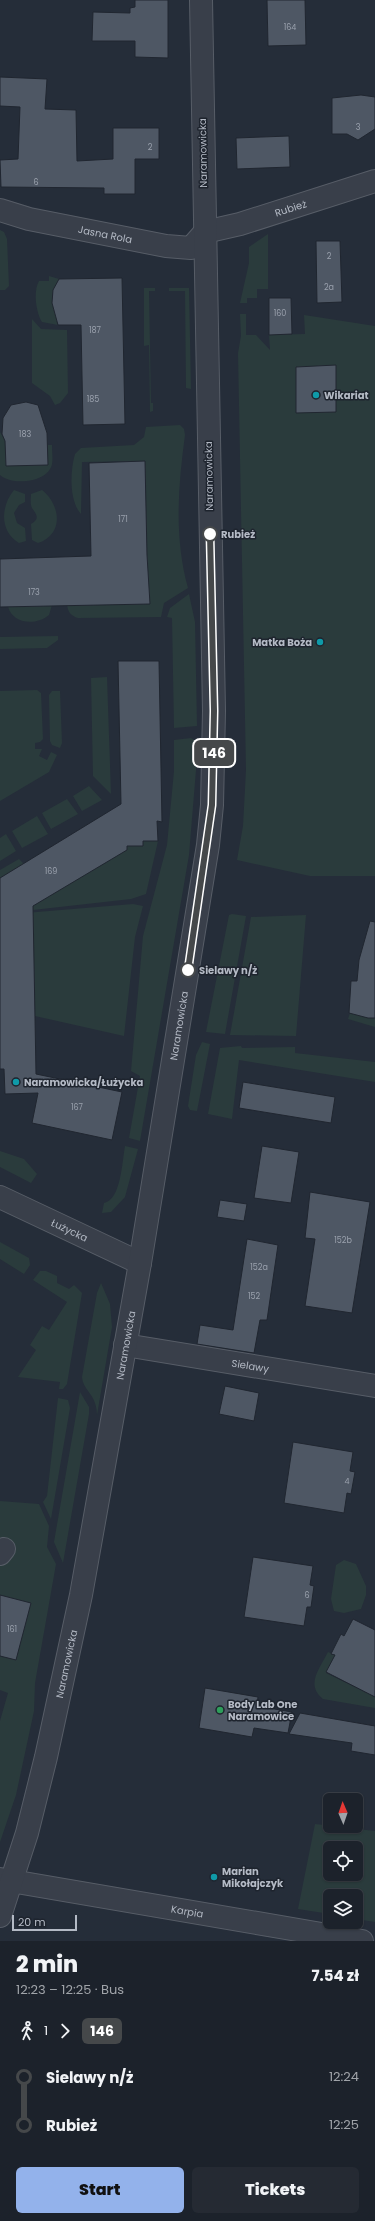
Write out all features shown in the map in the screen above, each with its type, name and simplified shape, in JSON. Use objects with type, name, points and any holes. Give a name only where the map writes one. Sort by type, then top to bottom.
[{"type":"street","name":"Naramowicka","points":[[0,1916],[6,1880],[27,1833],[46,1757],[80,1603],[140,1263],[198,908],[212,805],[214,711],[205,232],[205,8]]},
{"type":"street","name":"Rubież","points":[[205,232],[240,224],[375,181]]},
{"type":"street","name":"Jasna Rola","points":[[0,210],[28,219],[166,246],[191,248],[205,232]]},
{"type":"street","name":"Łużycka","points":[[0,1197],[140,1263]]},
{"type":"street","name":"Sielawy","points":[[125,1345],[375,1386]]},
{"type":"street","name":"Karpia","points":[[6,1880],[362,1941]]},
{"type":"shaded area","points":[[0,230],[4,232],[7,239],[9,286],[5,290],[0,290]]},
{"type":"shaded area","points":[[268,234],[268,289],[257,289],[257,298],[247,298],[247,303],[240,303],[249,263],[249,247]]},
{"type":"shaded area","points":[[49,276],[59,279],[52,295],[58,325],[42,322],[37,308],[37,285],[39,281],[49,281]]},
{"type":"shaded area","points":[[144,288],[155,288],[155,291],[149,291],[151,403],[153,403],[153,411],[150,412],[149,345],[144,346]]},
{"type":"shaded area","points":[[169,288],[189,288],[191,389],[186,388],[185,291],[169,291]]},
{"type":"shaded area","points":[[240,314],[246,314],[246,335],[256,335],[270,350],[269,335],[305,334],[304,315],[375,326],[375,876],[310,876],[237,860],[243,826],[246,770],[238,353],[241,336]]},
{"type":"shaded area","points":[[32,319],[41,329],[67,330],[68,393],[60,403],[55,405],[50,396],[32,383]]},
{"type":"shaded area","points":[[180,425],[184,429],[185,435],[179,493],[179,531],[188,588],[164,603],[161,617],[78,618],[73,616],[69,612],[67,605],[147,555],[145,461],[82,462],[81,514],[74,502],[72,486],[72,469],[75,454],[81,448],[134,445],[144,437],[146,427]]},
{"type":"shaded area","points":[[0,432],[5,441],[48,465],[48,445],[52,445],[52,464],[49,470],[37,479],[29,481],[13,481],[0,475]]},
{"type":"shaded area","points":[[14,490],[25,494],[25,502],[19,505],[14,513],[17,523],[25,528],[26,541],[19,543],[8,532],[4,519],[6,504]]},
{"type":"shaded area","points":[[42,490],[53,503],[57,518],[53,533],[47,539],[38,543],[32,540],[31,524],[37,519],[37,517],[31,506],[31,494]]},
{"type":"shaded area","points":[[189,594],[195,622],[197,726],[174,728],[172,618],[167,617],[170,608]]},
{"type":"shaded area","points":[[52,605],[49,615],[44,619],[32,622],[26,622],[15,617],[8,607]]},
{"type":"shaded area","points":[[58,636],[58,640],[47,648],[0,649],[0,637]]},
{"type":"shaded area","points":[[107,677],[111,794],[93,776],[91,678]]},
{"type":"shaded area","points":[[37,690],[41,693],[43,739],[40,742],[35,743],[35,749],[42,749],[39,756],[47,760],[51,752],[57,755],[49,772],[0,801],[0,691]]},
{"type":"shaded area","points":[[52,691],[60,691],[62,743],[60,748],[52,745],[50,741],[49,695]]},
{"type":"shaded area","points":[[191,738],[197,742],[197,758],[189,855],[140,1141],[129,1138],[140,1076],[131,1071],[143,936],[167,845],[174,771],[174,740]]},
{"type":"shaded area","points":[[89,786],[102,800],[82,811],[73,796]]},
{"type":"shaded area","points":[[67,799],[78,814],[51,829],[42,813]]},
{"type":"shaded area","points":[[37,816],[48,834],[22,848],[12,831]]},
{"type":"shaded area","points":[[6,834],[16,851],[0,861],[0,838]]},
{"type":"shaded area","points":[[143,841],[158,841],[146,894],[131,899],[24,911],[127,846]]},
{"type":"shaded area","points":[[19,859],[24,864],[0,878],[0,870]]},
{"type":"shaded area","points":[[133,904],[143,906],[135,937],[124,1036],[35,1016],[33,916],[25,913]]},
{"type":"shaded area","points":[[229,915],[246,916],[225,1034],[206,1032]]},
{"type":"shaded area","points":[[306,915],[296,1036],[230,1035],[251,917]]},
{"type":"shaded area","points":[[350,1013],[368,1018],[375,1018],[375,1027],[348,1019]]},
{"type":"shaded area","points":[[202,1042],[210,1044],[197,1111],[190,1110],[188,1106],[196,1055]]},
{"type":"shaded area","points":[[241,1046],[242,1048],[295,1047],[295,1053],[375,1062],[375,1082],[239,1060],[232,1119],[208,1114],[220,1048]]},
{"type":"shaded area","points":[[125,1146],[138,1149],[125,1197],[111,1212],[102,1213],[104,1203],[110,1200],[117,1188],[122,1170]]},
{"type":"shaded area","points":[[0,1151],[24,1159],[37,1174],[31,1183],[0,1167]]},
{"type":"shaded area","points":[[0,1242],[29,1258],[30,1265],[24,1274],[0,1259]]},
{"type":"shaded area","points":[[40,1271],[46,1271],[57,1276],[57,1283],[69,1289],[74,1285],[82,1293],[67,1384],[63,1389],[59,1389],[60,1382],[18,1377],[36,1350],[30,1345],[42,1326],[49,1330],[67,1302],[33,1280]]},
{"type":"shaded area","points":[[101,1283],[110,1304],[112,1327],[97,1415],[95,1402],[85,1386],[82,1377],[97,1293]]},
{"type":"shaded area","points":[[80,1392],[89,1407],[89,1414],[63,1563],[54,1542]]},
{"type":"shaded area","points":[[58,1398],[68,1400],[70,1408],[51,1519],[43,1502],[47,1496]]},
{"type":"shaded area","points":[[0,1501],[39,1504],[49,1526],[47,1547],[56,1564],[35,1683],[34,1711],[16,1795],[0,1842],[0,1721],[8,1693],[0,1690],[0,1656],[16,1660],[31,1603],[0,1595],[0,1565],[10,1551],[0,1544]]},
{"type":"shaded area","points":[[344,1560],[356,1564],[366,1586],[366,1595],[361,1609],[344,1613],[334,1611],[331,1599],[336,1565]]},
{"type":"shaded area","points":[[328,1652],[335,1655],[326,1673],[375,1697],[375,1708],[323,1699],[318,1694],[315,1688],[316,1676]]},
{"type":"shaded area","points":[[315,1824],[323,1825],[323,1833],[363,1833],[363,1830],[375,1831],[375,1922],[363,1920],[363,1889],[323,1889],[323,1913],[298,1909]]},
{"type":"building","points":[[135,0],[168,0],[168,58],[135,57],[135,41],[92,41],[93,12],[130,13],[130,8],[135,7]]},
{"type":"building","points":[[267,0],[305,0],[306,45],[268,46]]},
{"type":"building","points":[[0,77],[47,79],[45,109],[76,110],[77,161],[113,159],[113,128],[159,128],[159,159],[135,159],[135,194],[104,194],[104,188],[1,187],[0,160],[18,159],[20,107],[0,106]]},
{"type":"building","points":[[361,95],[375,97],[375,129],[358,140],[347,134],[332,134],[332,98]]},
{"type":"building","points":[[289,136],[290,167],[237,169],[236,138]]},
{"type":"building","points":[[316,241],[340,241],[342,302],[317,303]]},
{"type":"building","points":[[122,278],[125,424],[83,425],[81,325],[58,325],[52,303],[53,290],[59,279]]},
{"type":"building","points":[[269,298],[291,298],[292,334],[269,335]]},
{"type":"building","name":"Wikariat","points":[[336,365],[336,412],[296,413],[296,367]]},
{"type":"building","points":[[26,402],[38,405],[47,433],[48,465],[6,466],[5,441],[2,434],[3,418],[11,405]]},
{"type":"building","points":[[145,461],[147,555],[150,604],[0,607],[0,559],[91,556],[89,463]]},
{"type":"building","points":[[118,661],[159,661],[162,822],[157,821],[158,841],[143,841],[143,846],[127,846],[127,850],[33,906],[36,1074],[122,1092],[112,1140],[32,1123],[38,1093],[5,1094],[4,1069],[0,1069],[0,878],[121,804]]},
{"type":"building","points":[[370,921],[375,922],[375,1018],[368,1018],[349,1013],[351,981],[357,981],[359,960]]},
{"type":"building","points":[[243,1082],[335,1097],[331,1123],[239,1108]]},
{"type":"building","points":[[262,1146],[299,1152],[291,1203],[254,1198]]},
{"type":"building","points":[[310,1192],[370,1202],[352,1313],[305,1306],[315,1239],[305,1238]]},
{"type":"building","points":[[220,1200],[247,1204],[244,1221],[217,1217]]},
{"type":"building","points":[[247,1239],[278,1245],[267,1320],[260,1320],[254,1353],[197,1344],[200,1325],[233,1330]]},
{"type":"building","points":[[225,1386],[259,1393],[254,1421],[219,1414]]},
{"type":"building","points":[[293,1442],[353,1452],[350,1471],[355,1472],[351,1494],[347,1493],[344,1513],[284,1503]]},
{"type":"building","points":[[253,1557],[313,1566],[310,1585],[314,1586],[311,1607],[307,1607],[304,1626],[244,1617]]},
{"type":"building","points":[[0,1595],[31,1603],[16,1660],[0,1656]]},
{"type":"building","points":[[353,1619],[375,1630],[375,1697],[326,1672],[335,1655],[331,1654],[341,1634],[344,1636]]},
{"type":"building","points":[[205,1688],[258,1697],[257,1706],[292,1712],[288,1733],[254,1728],[252,1737],[199,1728]]},
{"type":"building","points":[[300,1713],[375,1726],[375,1755],[351,1751],[352,1743],[289,1734]]},
{"type":"bus line","name":"146","points":[[188,970],[208,846],[212,805],[214,711],[210,534]]},
{"type":"place","name":"Wikariat","points":[[316,395]]},
{"type":"place","name":"Rubież","points":[[210,534]]},
{"type":"place","name":"Matka Boża","points":[[320,642]]},
{"type":"place","name":"Sielawy n/ż","points":[[188,970]]},
{"type":"place","name":"Naramowicka/Łużycka","points":[[16,1082]]},
{"type":"place","name":"Body Lab One Naramowice","points":[[220,1710]]},
{"type":"place","name":"Marian Mikołajczyk","points":[[214,1877]]}]
